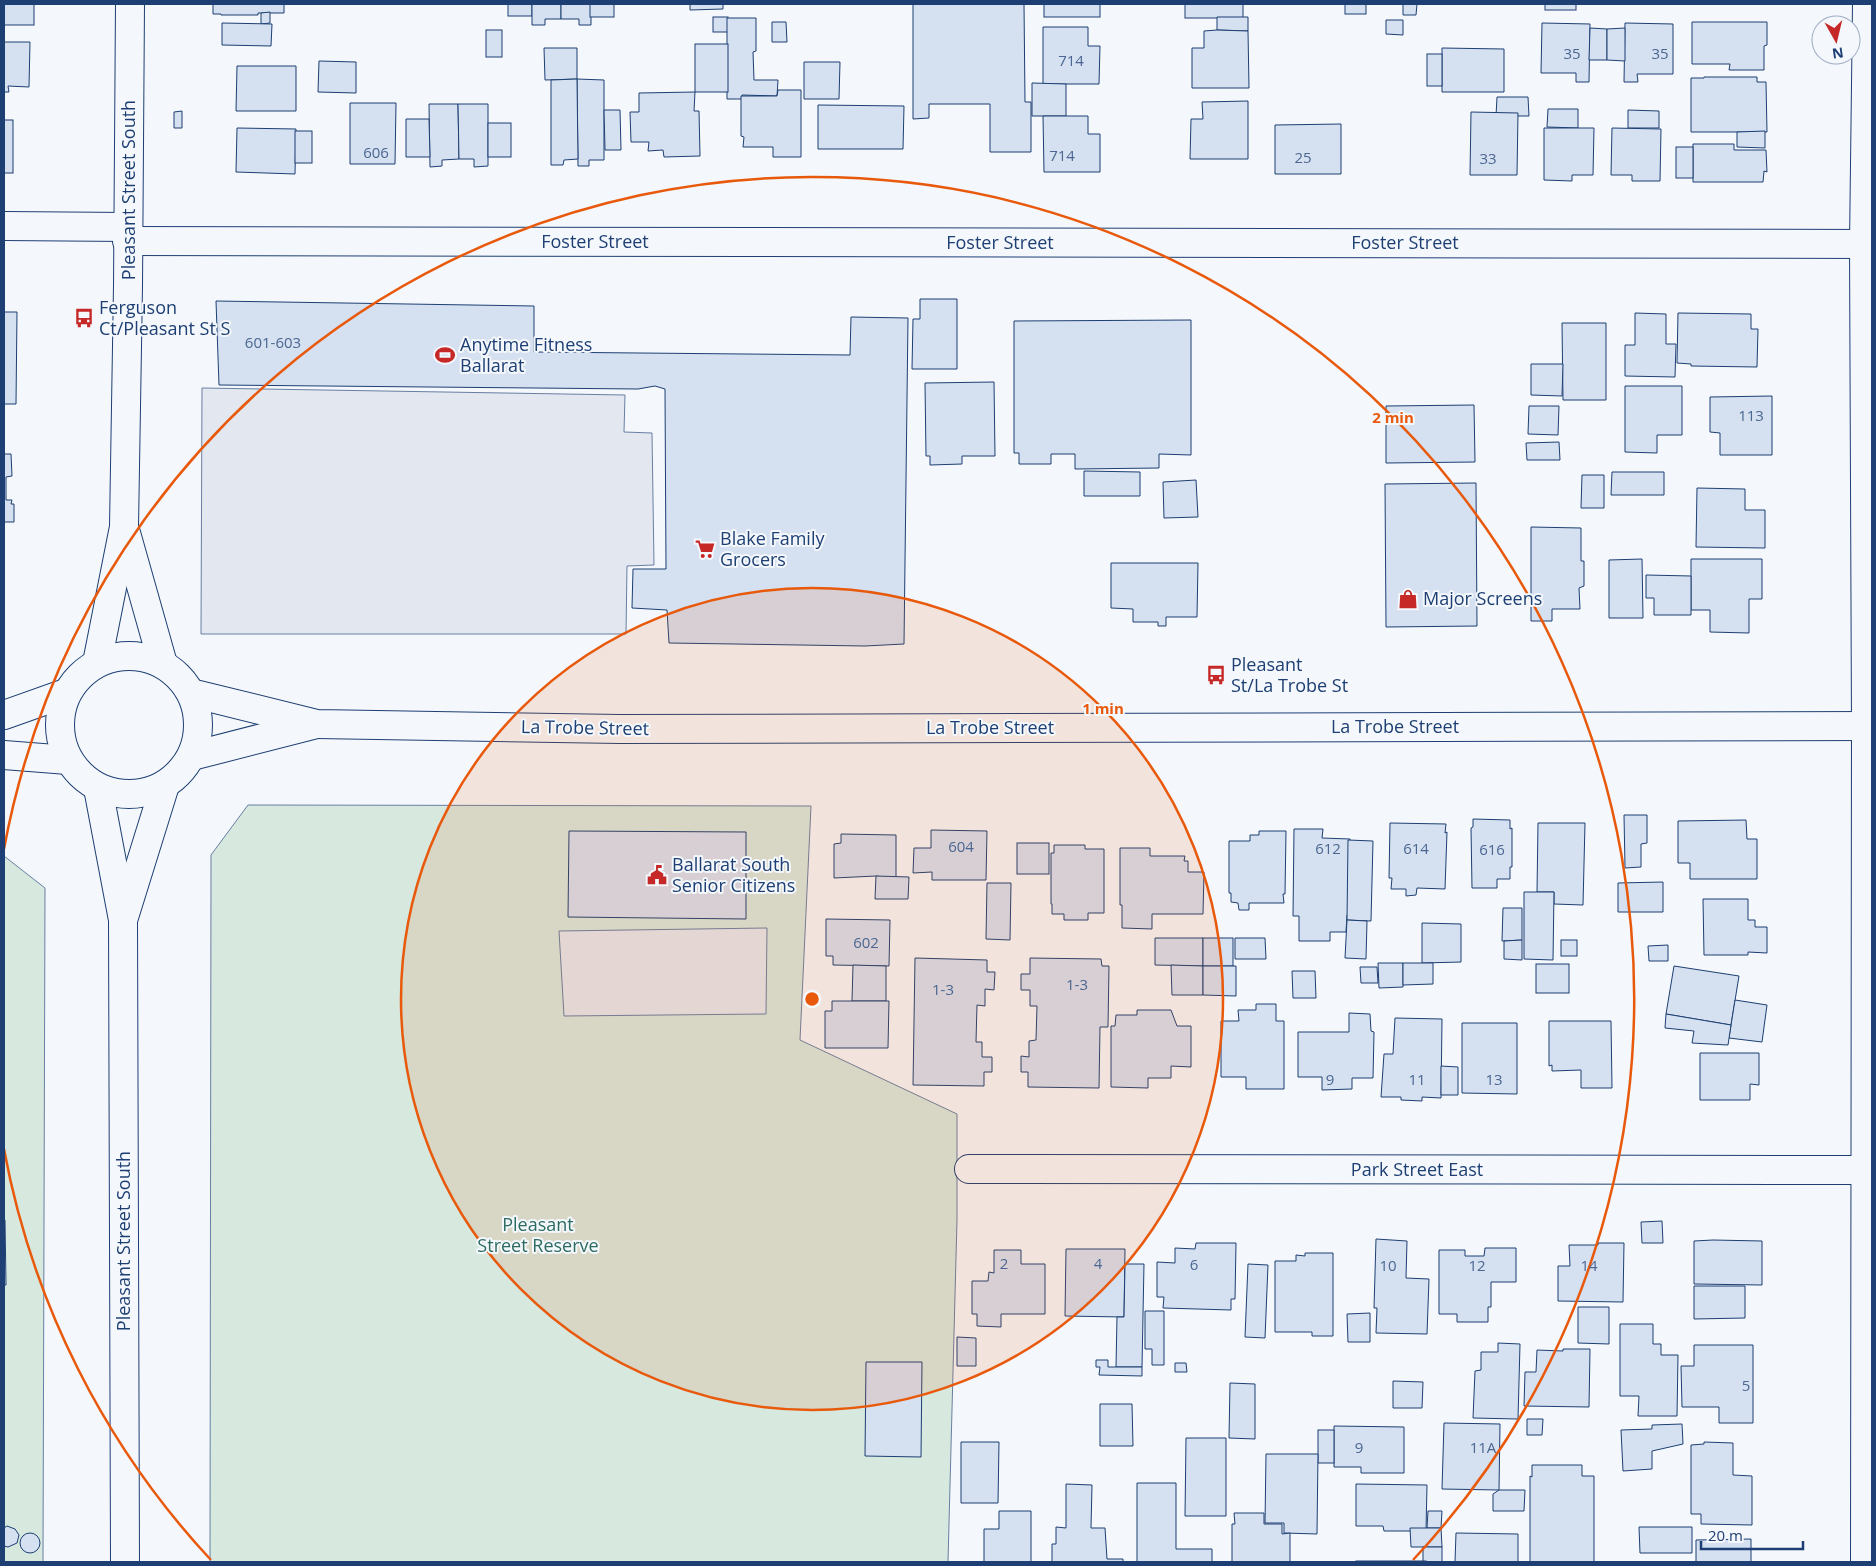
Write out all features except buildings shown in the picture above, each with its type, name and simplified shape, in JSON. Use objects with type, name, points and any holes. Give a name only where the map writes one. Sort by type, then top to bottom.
[{"type":"street","name":"Pleasant Street South","points":[[97,662],[124,527],[130,4]]},
{"type":"street","points":[[1865,1562],[1869,1211],[1866,1170],[1869,726],[1867,4]]},
{"type":"street","name":"Foster Street","points":[[4,226],[127,234],[1868,244]]},
{"type":"street","name":"Pleasant Street South","points":[[124,527],[162,664]]},
{"type":"street","points":[[119,656],[141,656],[174,671],[191,693],[198,714],[198,735],[192,756],[180,772],[165,785],[144,793],[120,795],[98,788],[81,776],[68,760],[60,739],[59,716],[66,693],[74,681],[97,662],[119,656]]},
{"type":"street","points":[[4,715],[66,693]]},
{"type":"street","name":"La Trobe Street","points":[[191,693],[317,724],[743,729],[1869,726]]},
{"type":"street","name":"La Trobe Street","points":[[192,756],[317,724]]},
{"type":"street","points":[[4,755],[68,760]]},
{"type":"street","name":"Pleasant Street South","points":[[123,920],[165,785]]},
{"type":"street","name":"Pleasant Street South","points":[[98,788],[123,920],[124,1562]]},
{"type":"street","name":"Park Street East","points":[[969,1169],[1866,1170]]},
{"type":"green space","name":"Pleasant Street Reserve","points":[[248,805],[811,806],[800,1040],[957,1114],[957,1220],[948,1562],[210,1562],[211,855]]},
{"type":"green space","points":[[4,856],[45,888],[43,1562],[4,1562]]},
{"type":"shaded area","points":[[202,388],[625,395],[624,432],[652,433],[654,565],[627,566],[626,634],[201,634]]},
{"type":"shaded area","points":[[767,928],[766,1014],[564,1016],[559,931]]},
{"type":"place","name":"Ferguson Ct/Pleasant St S","points":[[84,318]]},
{"type":"place","name":"Anytime Fitness Ballarat","points":[[445,355]]},
{"type":"place","name":"Blake Family Grocers","points":[[705,549]]},
{"type":"place","name":"Major Screens","points":[[1408,599]]},
{"type":"place","name":"Pleasant St/La Trobe St","points":[[1216,675]]},
{"type":"place","name":"Ballarat South Senior Citizens","points":[[657,875]]}]
